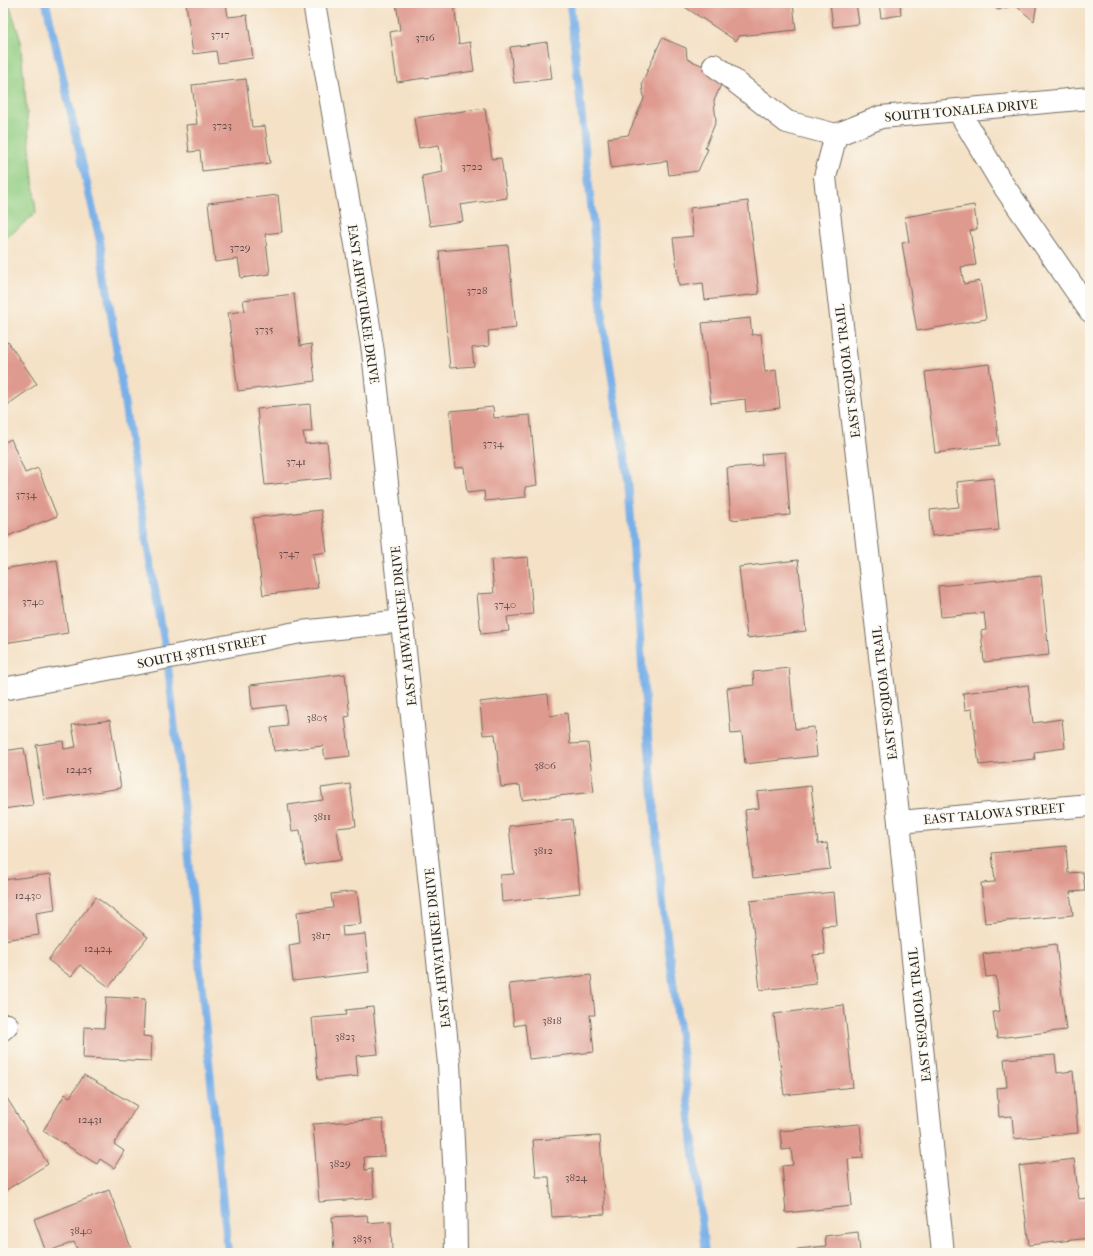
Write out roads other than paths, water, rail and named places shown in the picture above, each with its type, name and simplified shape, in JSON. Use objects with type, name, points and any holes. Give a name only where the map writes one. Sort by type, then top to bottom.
[{"type":"street","name":"EAST AHWATUKEE DRIVE","points":[[314,3],[373,352],[403,621],[449,1063],[455,1181],[456,1253]]},
{"type":"street","points":[[714,65],[787,122],[836,135]]},
{"type":"street","name":"SOUTH TONALEA DRIVE","points":[[836,135],[881,117],[1090,98]]},
{"type":"street","points":[[958,110],[1001,182],[1090,311]]},
{"type":"street","name":"EAST SEQUOIA TRAIL","points":[[836,135],[825,177],[899,822],[943,1253]]},
{"type":"street","name":"SOUTH 38TH STREET","points":[[3,689],[301,632],[403,621]]},
{"type":"street","name":"EAST TALOWA STREET","points":[[899,822],[1090,805]]},
{"type":"waterway","points":[[46,3],[100,241],[139,500],[167,657],[188,849],[228,1253]]},
{"type":"waterway","points":[[570,3],[603,321],[628,480],[661,889],[687,1090],[705,1253]]}]
